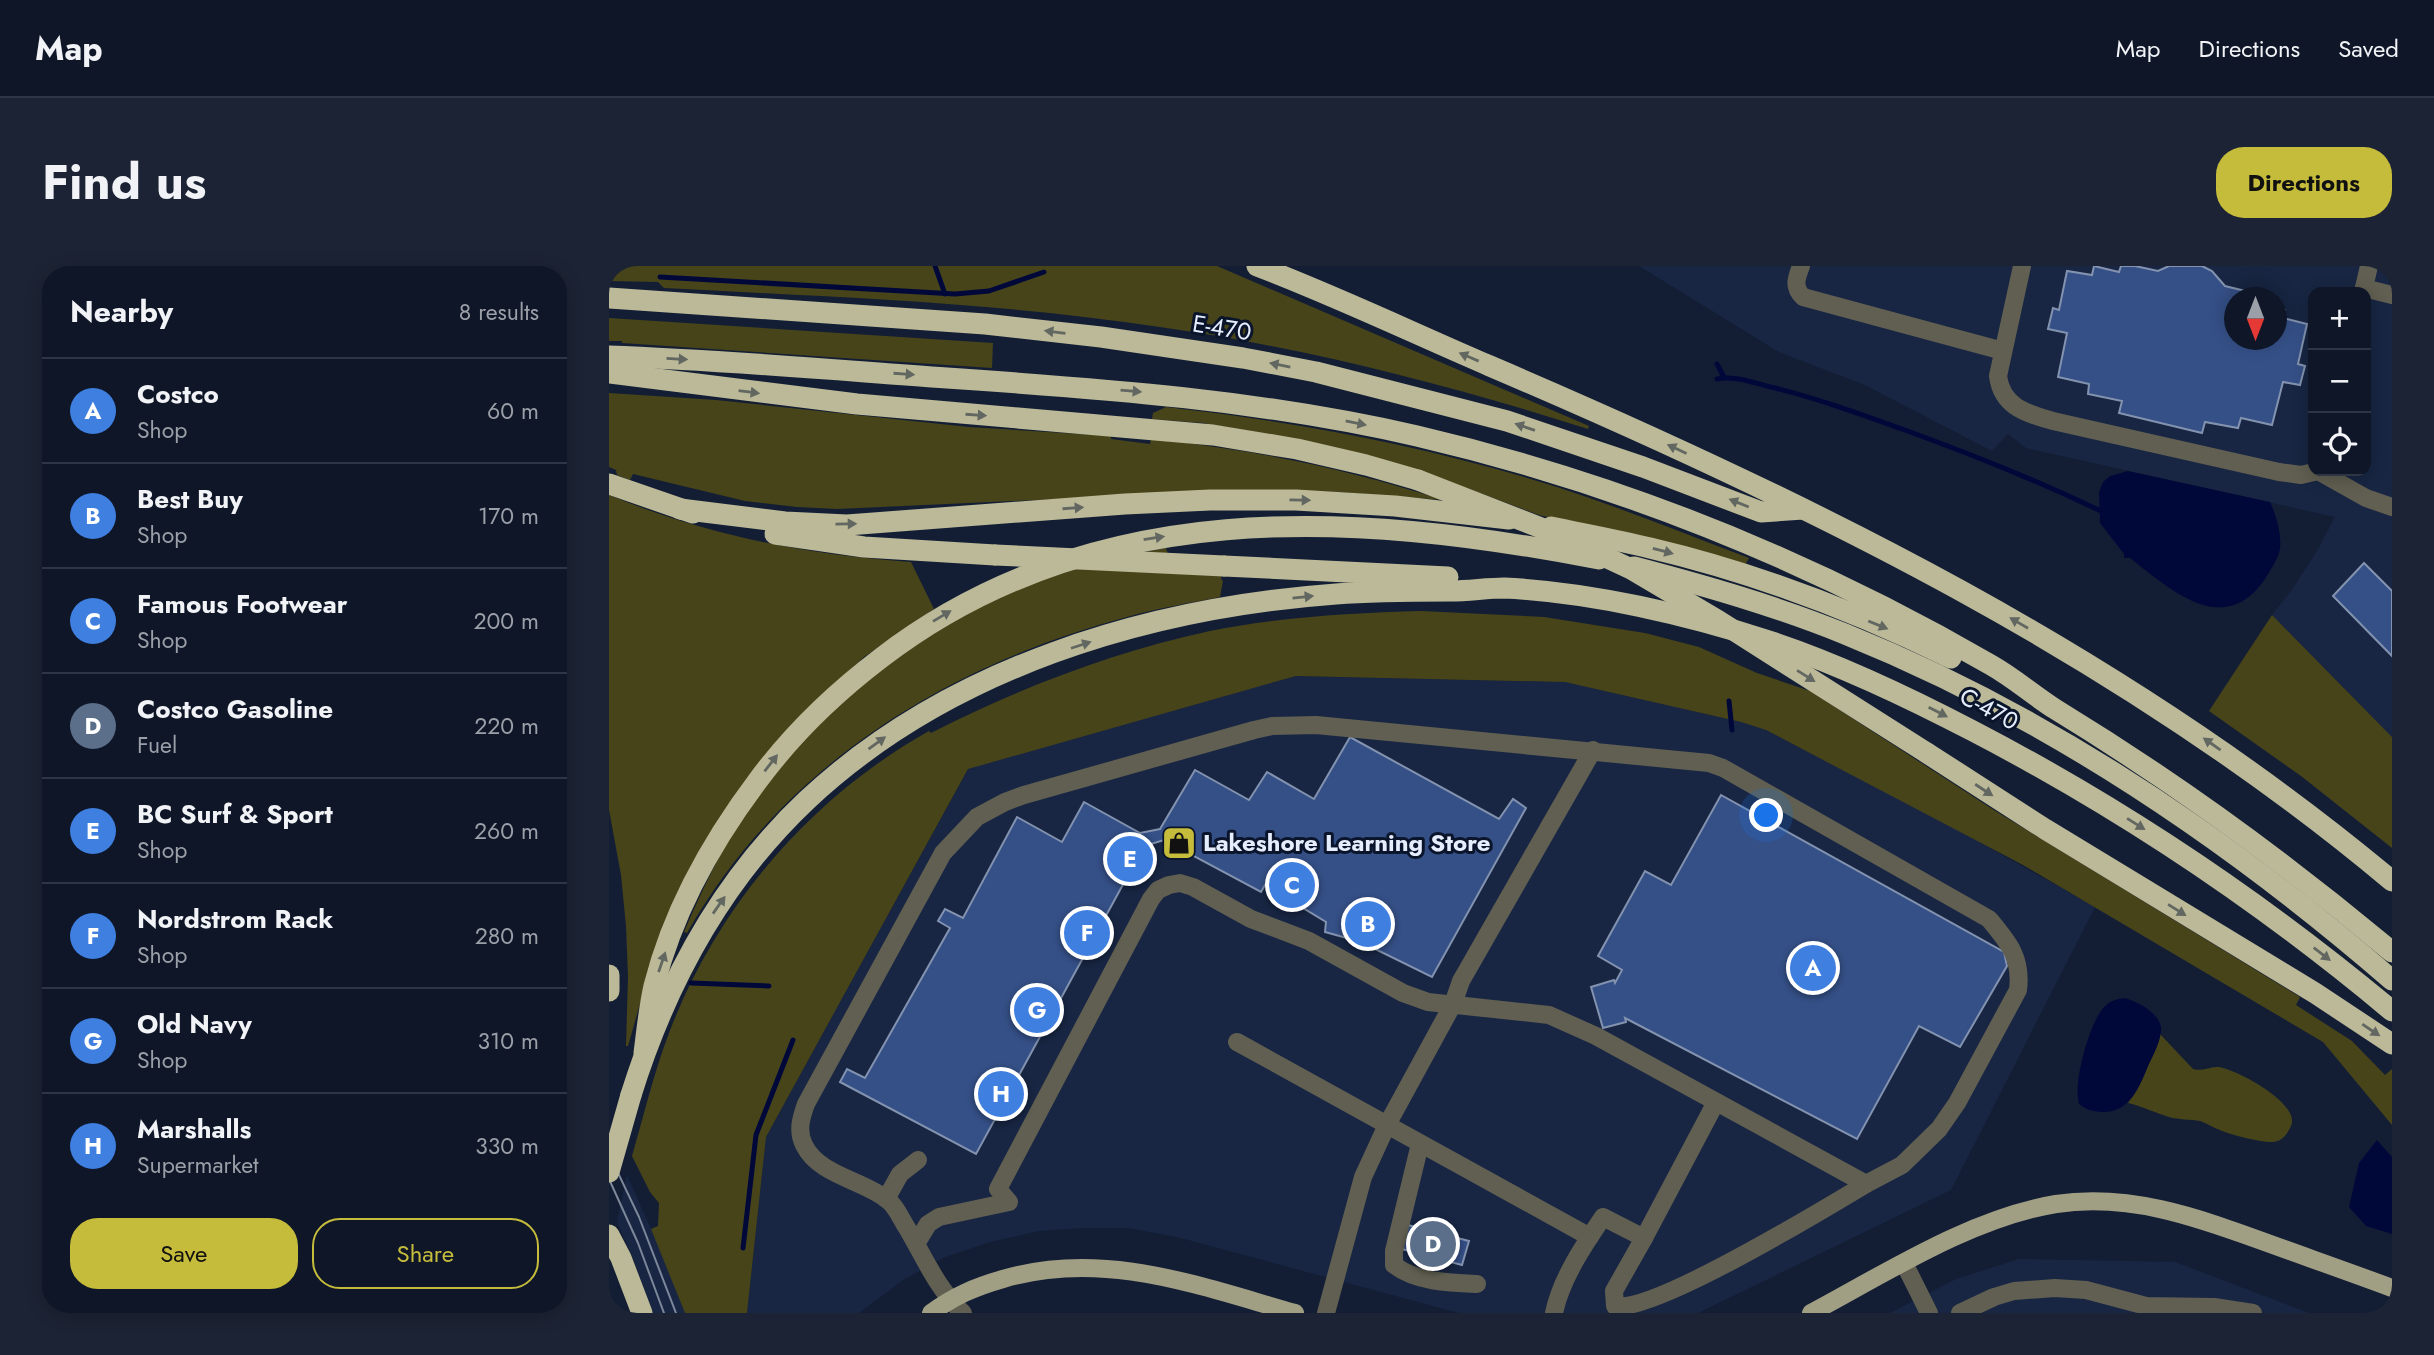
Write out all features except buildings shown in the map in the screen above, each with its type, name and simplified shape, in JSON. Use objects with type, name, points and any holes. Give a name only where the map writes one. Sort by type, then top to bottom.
[{"type":"highway","points":[[1258,266],[1595,411],[1805,509],[1951,586],[2105,674],[2238,762],[2392,881]]},
{"type":"highway","name":"E-470","points":[[609,298],[985,324],[1124,340],[1255,360],[1380,388],[1507,421],[1643,467],[1761,512],[1805,509]]},
{"type":"highway","points":[[609,356],[679,358],[1160,393],[1305,414],[1424,438],[1587,484],[1752,546],[1836,584],[1955,645],[2020,682],[2049,705],[2212,812],[2392,952]]},
{"type":"highway","points":[[609,373],[850,404],[1213,435],[1319,454],[1391,472],[1509,514],[1654,582],[1719,621],[2035,823],[2315,993],[2392,1044]]},
{"type":"highway","points":[[609,484],[680,509],[752,529],[876,549],[1468,578],[1501,588]]},
{"type":"highway","points":[[680,509],[785,522],[847,525],[1125,504],[1225,500],[1296,500],[1387,505],[1487,516],[1649,547],[1761,581],[1898,633],[2013,691],[2049,705]]},
{"type":"highway","points":[[644,1053],[655,984],[675,927],[702,867],[737,810],[772,762],[800,729],[840,691],[931,622],[978,595],[1023,575],[1131,542],[1195,532],[1258,528],[1334,528],[1422,533],[1493,540],[1562,551],[1721,590],[1845,634],[1968,690],[2036,726],[2095,762],[2234,855],[2392,980]]},
{"type":"highway","points":[[609,1172],[644,1053],[666,998],[715,910],[752,860],[800,807],[843,769],[905,724],[936,705],[994,677],[1057,653],[1122,632],[1205,612],[1334,594],[1501,588]]},
{"type":"highway","name":"C-470","points":[[1501,588],[1623,604],[1754,636],[1841,668],[1936,711],[2054,774],[2159,838],[2255,904],[2392,1011]]},
{"type":"highway","points":[[609,975],[609,991]]},
{"type":"highway","points":[[609,1234],[642,1313]]},
{"type":"main road","points":[[1811,1313],[1965,1233],[2036,1208],[2078,1202],[2124,1202],[2204,1220],[2392,1288]]},
{"type":"main road","points":[[931,1313],[949,1306],[970,1289],[1024,1273],[1079,1267],[1108,1267],[1164,1276],[1295,1313]]},
{"type":"lane","points":[[1801,266],[1796,285],[1797,291],[1803,297],[2003,351]]},
{"type":"lane","points":[[2022,266],[1998,376],[1999,389],[2004,397],[2033,415],[2279,472],[2308,473]]},
{"type":"lane","points":[[2365,287],[2369,266]]},
{"type":"lane","points":[[2371,291],[2392,295]]},
{"type":"lane","points":[[2327,476],[2366,498],[2392,507]]},
{"type":"lane","points":[[963,1313],[949,1306],[896,1210],[886,1199],[822,1165],[811,1156],[800,1132],[800,1120],[806,1104],[943,853],[977,817],[1024,795],[1272,726],[1316,725],[1696,761],[1723,768],[1989,919],[2018,961],[2018,990],[1957,1103],[1939,1129],[1902,1165],[1726,1268],[1671,1295],[1637,1306],[1615,1306],[1614,1291],[1716,1102]]},
{"type":"lane","points":[[1326,1313],[1363,1177],[1387,1125],[1453,1004],[1461,981],[1593,750]]},
{"type":"lane","points":[[916,1244],[929,1224],[939,1217],[1009,1202],[999,1189],[1151,900],[1158,891],[1180,883],[1193,887],[1251,919],[1309,941],[1403,993],[1428,1002],[1556,1017],[1866,1184]]},
{"type":"lane","points":[[1237,1042],[1590,1237]]},
{"type":"lane","points":[[1420,1144],[1394,1251],[1394,1265],[1403,1272],[1445,1283],[1477,1284]]},
{"type":"lane","points":[[886,1199],[899,1174],[918,1160]]},
{"type":"lane","points":[[1554,1313],[1557,1299],[1603,1217],[1644,1238]]},
{"type":"lane","points":[[1905,1263],[1930,1313]]},
{"type":"lane","points":[[1960,1313],[2004,1294],[2055,1288],[2086,1290],[2146,1306],[2182,1310],[2225,1308],[2253,1313]]},
{"type":"shaded area","points":[[609,266],[1217,266],[1589,426],[1588,429],[1376,369],[1269,345],[1160,327],[974,306],[664,288],[658,282],[609,281]]},
{"type":"shaded area","points":[[1639,266],[2392,266],[2392,737],[2272,615],[2317,551],[2335,517],[2026,448],[2008,434],[1992,451],[1865,385],[1779,352]]},
{"type":"shaded area","points":[[609,318],[993,343],[992,368],[622,343],[609,341]]},
{"type":"shaded area","points":[[609,393],[716,400],[969,427],[1111,436],[1111,439],[1150,444],[1151,439],[1188,443],[1335,470],[1443,500],[1339,492],[1259,490],[837,509],[745,501],[633,474],[630,480],[617,475],[616,470],[609,467]]},
{"type":"shaded area","points":[[1166,407],[1315,428],[1463,460],[1584,496],[1749,558],[1745,565],[1539,515],[1421,471],[1267,434],[1203,423],[1152,419],[1153,413]]},
{"type":"shaded area","points":[[2128,471],[2270,502],[2278,525],[2280,549],[2260,586],[2237,604],[2228,607],[2207,606],[2176,592],[2130,558],[2124,558],[2124,554],[2100,523],[2099,492],[2103,482],[2110,476]]},
{"type":"shaded area","points":[[609,495],[682,521],[757,541],[834,554],[911,562],[934,609],[864,657],[796,721],[655,951],[628,1046],[626,926],[621,875],[609,810]]},
{"type":"shaded area","points":[[1166,548],[1168,554],[1226,557],[1220,597],[1162,608],[1060,638],[995,664],[933,694],[874,731],[820,773],[770,820],[726,873],[687,933],[684,932],[730,838],[776,771],[842,703],[878,672],[956,619],[998,598],[1073,570]]},
{"type":"shaded area","points":[[1421,611],[1544,617],[1645,633],[1699,647],[1757,673],[1810,691],[1997,812],[2300,997],[2296,1005],[2352,1041],[2385,1075],[2392,1069],[2392,1125],[2323,1042],[2023,865],[1766,730],[1565,682],[1296,676],[968,769],[766,1137],[747,1313],[685,1313],[651,1229],[658,1226],[659,1203],[650,1192],[632,1156],[669,1033],[689,986],[741,899],[773,859],[808,822],[845,788],[929,731],[931,733],[1032,686],[1067,673],[1138,649],[1236,626],[1315,617]]},
{"type":"shaded area","points":[[2272,615],[2392,737],[2392,848],[2301,776],[2209,711]]},
{"type":"shaded area","points":[[1296,676],[1565,682],[1741,722],[1766,730],[1947,824],[2095,907],[1951,1190],[1698,1313],[1459,1313],[1177,1237],[1128,1228],[1081,1228],[1039,1231],[990,1242],[945,1257],[903,1280],[859,1313],[747,1313],[766,1137],[969,768]]},
{"type":"shaded area","points":[[2124,998],[2141,1005],[2156,1017],[2161,1027],[2159,1041],[2138,1088],[2128,1102],[2113,1111],[2084,1108],[2079,1104],[2078,1082],[2093,1026],[2104,1007]]},
{"type":"shaded area","points":[[2160,1034],[2193,1069],[2228,1069],[2253,1081],[2278,1098],[2292,1117],[2286,1135],[2275,1142],[2254,1140],[2224,1132],[2200,1121],[2173,1118],[2128,1103],[2142,1080]]},
{"type":"shaded area","points":[[2377,1140],[2392,1157],[2392,1234],[2366,1226],[2349,1207],[2359,1163]]},
{"type":"shaded area","points":[[627,1175],[668,1267],[685,1313],[653,1313],[617,1222]]},
{"type":"shaded area","points":[[2019,1259],[2175,1262],[2309,1313],[1890,1313],[1956,1279]]},
{"type":"waterway","points":[[935,266],[945,294]]},
{"type":"waterway","points":[[660,277],[955,294],[989,291],[1044,272]]},
{"type":"waterway","points":[[1717,364],[1724,377]]},
{"type":"waterway","points":[[1717,379],[1746,380],[1855,412],[2005,468],[2105,513]]},
{"type":"waterway","points":[[1729,701],[1732,730]]},
{"type":"waterway","points":[[691,983],[769,986]]},
{"type":"waterway","points":[[743,1248],[756,1135],[793,1040]]},
{"type":"tram line","points":[[609,1154],[639,1217],[676,1313]]},
{"type":"tram line","points":[[609,1179],[638,1243],[664,1313]]},
{"type":"place","name":"Lakeshore Learning Store","points":[[1179,843]]},
{"type":"place","name":"BC Surf & Sport","points":[[1130,859]]},
{"type":"place","name":"Famous Footwear","points":[[1292,885]]},
{"type":"place","name":"Best Buy","points":[[1368,924]]},
{"type":"place","name":"Nordstrom Rack","points":[[1087,933]]},
{"type":"place","name":"Costco","points":[[1813,968]]},
{"type":"place","name":"Old Navy","points":[[1037,1010]]},
{"type":"place","name":"Marshalls","points":[[1001,1094]]},
{"type":"place","name":"Costco Gasoline","points":[[1433,1244]]}]
